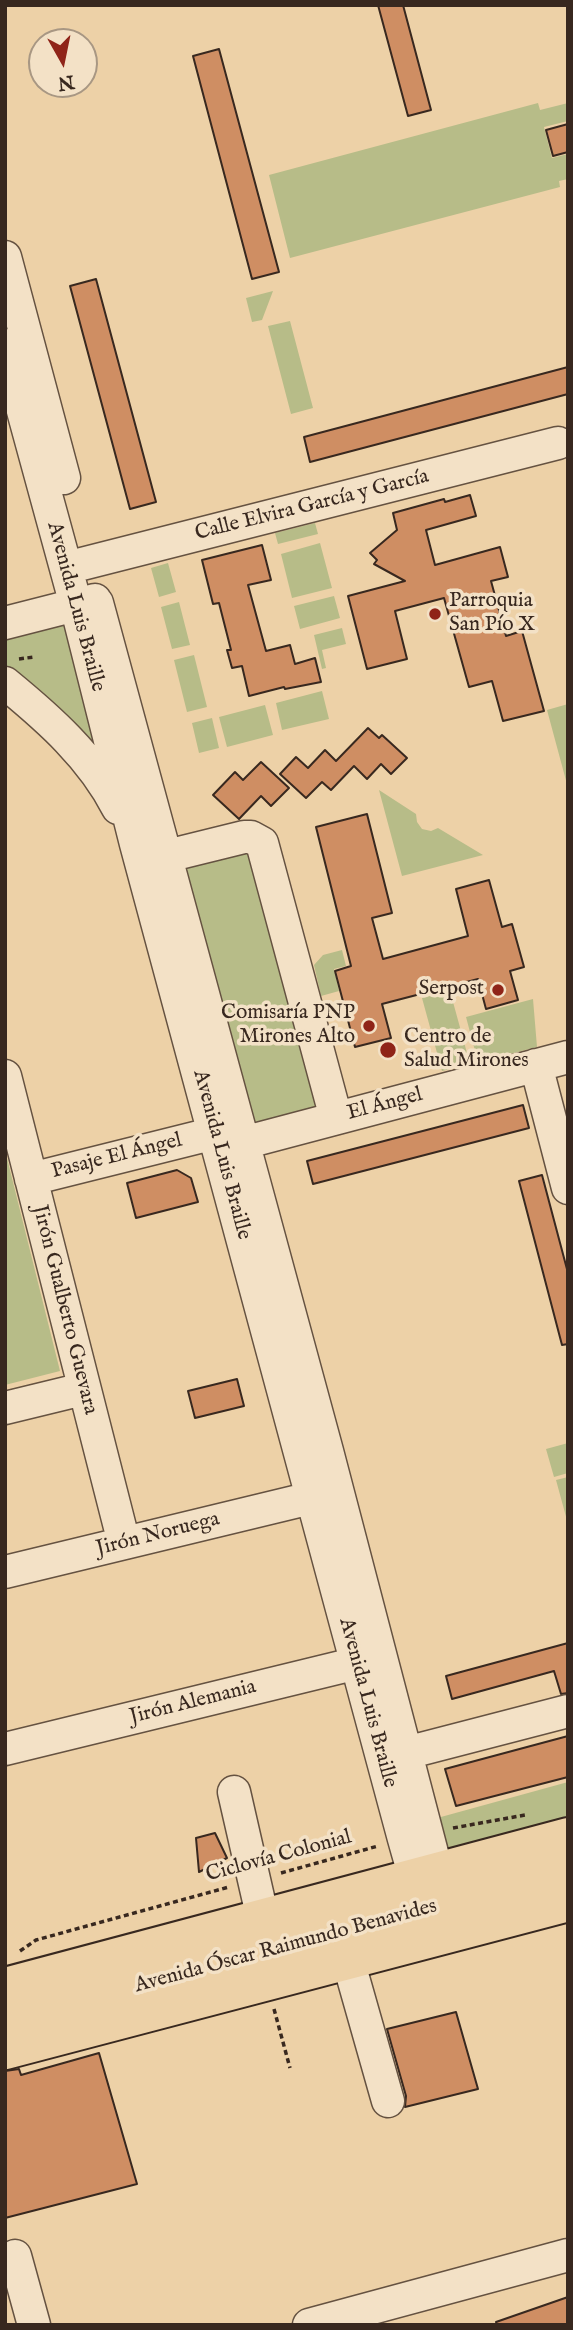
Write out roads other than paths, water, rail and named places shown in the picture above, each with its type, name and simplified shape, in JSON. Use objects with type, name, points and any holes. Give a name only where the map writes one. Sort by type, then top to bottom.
[{"type":"main road","name":"Avenida Óscar Raimundo Benavides","points":[[5,2022],[430,1885],[568,1837]]},
{"type":"main road","name":"Avenida Óscar Raimundo Benavides","points":[[10,1970],[430,1885],[568,1872]]},
{"type":"main road","name":"Avenida Óscar Raimundo Benavides","points":[[5,2050],[568,1902]]},
{"type":"street","name":"Avenida Luis Braille","points":[[5,257],[76,566]]},
{"type":"street","name":"Avenida Luis Braille","points":[[5,345],[167,856],[311,1497],[369,1660],[406,1753],[416,1836]]},
{"type":"street","name":"Calle Elvira García y García","points":[[76,566],[558,443]]},
{"type":"street","name":"Avenida Luis Braille","points":[[86,602],[136,844],[229,1138],[430,1885]]},
{"type":"street","points":[[5,623],[86,602]]},
{"type":"street","points":[[5,684],[51,720],[84,758],[113,799],[136,844]]},
{"type":"street","points":[[167,856],[251,836],[262,843],[336,1118]]},
{"type":"street","name":"El Ángel","points":[[229,1138],[336,1118],[568,1057]]},
{"type":"street","points":[[536,1065],[568,1188]]},
{"type":"street","name":"Jirón Gualberto Guevara","points":[[5,1076],[124,1543]]},
{"type":"street","name":"Pasaje El Ángel","points":[[31,1179],[229,1138]]},
{"type":"street","points":[[5,1408],[83,1389]]},
{"type":"street","name":"Jirón Noruega","points":[[5,1572],[311,1497]]},
{"type":"street","name":"Jirón Alemania","points":[[5,1749],[369,1660]]},
{"type":"street","points":[[406,1753],[568,1711]]},
{"type":"street","points":[[234,1792],[263,1919]]},
{"type":"street","points":[[430,1885],[451,1914],[488,1923]]},
{"type":"street","points":[[348,1960],[388,2101]]},
{"type":"street","points":[[309,2325],[568,2255]]},
{"type":"street","points":[[15,2256],[34,2325]]},
{"type":"place","name":"Parroquia San Pío X","points":[[435,614]]},
{"type":"place","name":"Serpost","points":[[498,990]]},
{"type":"place","name":"Comisaría PNP Mirones Alto","points":[[369,1026]]},
{"type":"place","name":"Centro de Salud Mirones","points":[[388,1050]]}]
